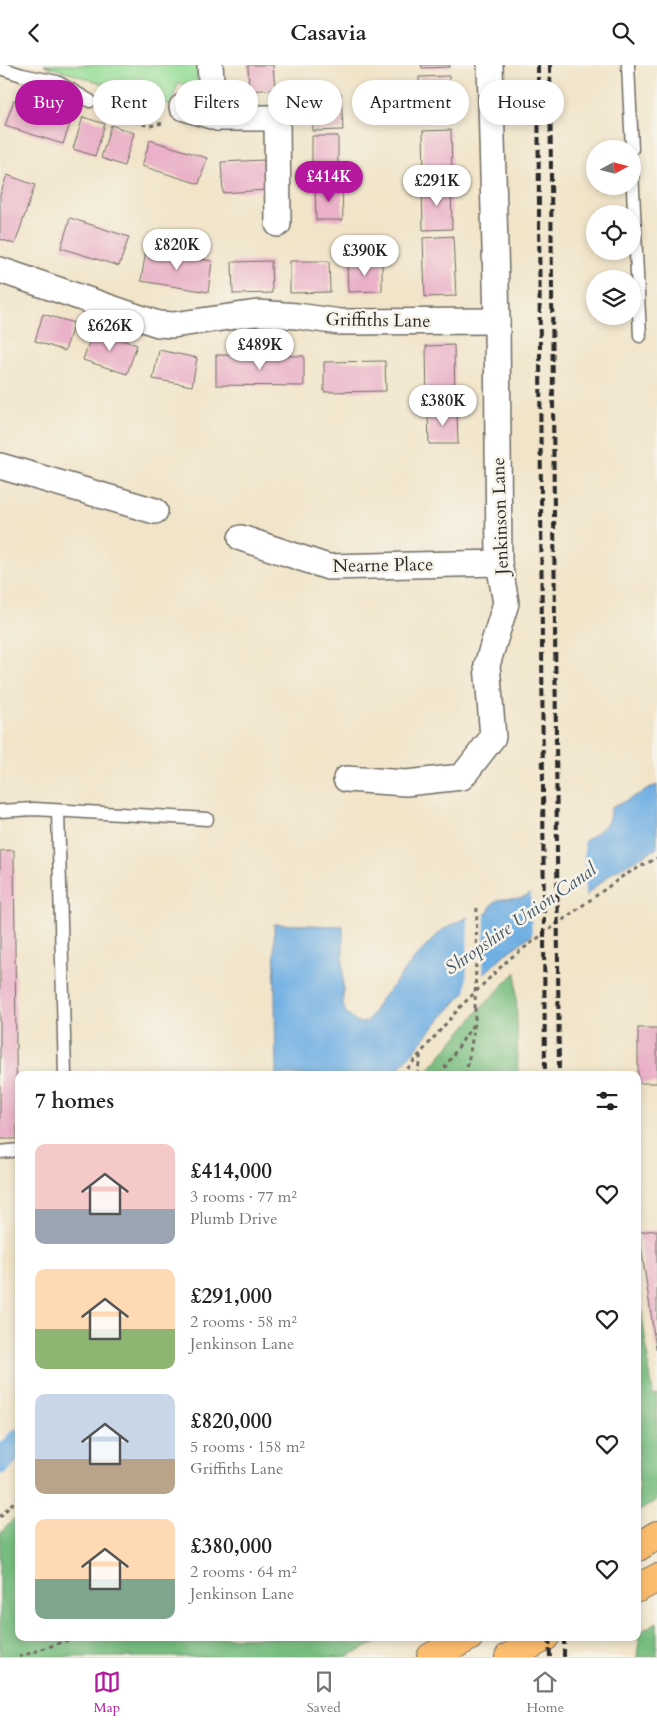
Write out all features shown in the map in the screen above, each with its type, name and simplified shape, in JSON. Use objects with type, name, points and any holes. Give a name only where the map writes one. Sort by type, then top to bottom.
[{"type":"highway","points":[[641,1545],[657,1535]]},
{"type":"highway","points":[[431,1657],[461,1641]]},
{"type":"highway","points":[[509,1657],[538,1641]]},
{"type":"street","points":[[210,65],[211,80]]},
{"type":"street","name":"Jenkinson Lane","points":[[346,779],[406,783],[462,777],[493,737],[487,665],[506,603],[499,563],[490,65]]},
{"type":"street","points":[[258,118],[277,118],[278,224]]},
{"type":"street","name":"Griffiths Lane","points":[[0,270],[158,324],[173,325],[257,313],[297,315],[340,322],[496,321]]},
{"type":"street","points":[[0,467],[155,511]]},
{"type":"street","name":"Nearne Place","points":[[241,538],[328,567],[499,563]]},
{"type":"lane","points":[[628,65],[632,140]]},
{"type":"lane","points":[[0,68],[22,75],[57,82],[90,101]]},
{"type":"lane","points":[[633,195],[640,336]]},
{"type":"lane","points":[[0,811],[34,809],[206,819]]},
{"type":"lane","points":[[58,811],[65,1071]]},
{"type":"lane","points":[[0,1151],[15,1150]]},
{"type":"path","points":[[90,101],[98,111],[150,126],[170,121],[175,115]]},
{"type":"path","points":[[405,1071],[461,1006],[509,959],[623,876],[657,858]]},
{"type":"path","points":[[467,1071],[475,1022],[477,904]]},
{"type":"path","points":[[443,1071],[475,1022]]},
{"type":"path","points":[[418,1071],[421,1051]]},
{"type":"path","points":[[0,1517],[15,1500]]},
{"type":"path","points":[[20,1657],[66,1641]]},
{"type":"green space","points":[[44,65],[198,65],[199,80],[175,80],[175,92],[171,105],[165,103],[165,80],[93,80]]},
{"type":"green space","points":[[516,972],[518,1071],[427,1071],[480,1009]]},
{"type":"green space","points":[[641,1307],[653,1395],[657,1394],[657,1500],[641,1510]]},
{"type":"green space","points":[[15,1517],[15,1641],[381,1641],[345,1657],[0,1657],[0,1534]]},
{"type":"green space","points":[[657,1622],[657,1657],[637,1657],[641,1631]]},
{"type":"water","points":[[657,785],[657,848],[613,872],[585,896],[504,955],[441,1018],[397,1071],[276,1071],[274,924],[343,926],[343,1003],[345,1011],[356,1022],[368,1021],[379,1002],[415,958],[442,930],[468,917],[488,913],[494,902],[498,900],[523,897],[530,894],[586,840],[605,826],[611,808]]},
{"type":"pier","points":[[584,838],[585,899],[532,937],[530,890]]},
{"type":"pier","points":[[485,911],[483,978],[466,994],[468,914]]},
{"type":"building","points":[[248,65],[273,65],[274,80],[268,80],[268,90],[258,90],[258,80],[249,80]]},
{"type":"building","points":[[421,65],[450,65],[450,67],[422,68]]},
{"type":"building","points":[[449,76],[449,80],[419,80],[419,77]]},
{"type":"building","points":[[14,100],[15,125],[70,125],[63,144],[5,126]]},
{"type":"building","points":[[342,112],[343,130],[313,131],[313,125],[342,125]]},
{"type":"building","points":[[83,117],[93,120],[93,125],[105,125],[95,156],[73,149],[80,125],[83,125]]},
{"type":"building","points":[[111,125],[134,133],[124,166],[101,158]]},
{"type":"building","points":[[451,130],[452,175],[424,176],[423,131]]},
{"type":"building","points":[[312,136],[338,136],[338,178],[312,179]]},
{"type":"building","points":[[150,140],[207,158],[199,184],[142,166]]},
{"type":"building","points":[[265,160],[266,190],[223,193],[221,162]]},
{"type":"building","points":[[7,175],[35,185],[15,244],[0,239],[0,195]]},
{"type":"building","points":[[451,184],[452,229],[423,230],[422,185]]},
{"type":"building","points":[[315,185],[342,185],[343,220],[316,220]]},
{"type":"building","points":[[70,218],[129,237],[119,266],[61,248]]},
{"type":"building","points":[[453,236],[456,296],[425,297],[423,238]]},
{"type":"building","points":[[146,250],[212,261],[208,292],[141,281]]},
{"type":"building","points":[[271,261],[272,293],[233,294],[232,262]]},
{"type":"building","points":[[290,261],[329,261],[330,292],[290,293]]},
{"type":"building","points":[[382,263],[382,291],[348,292],[347,264]]},
{"type":"building","points":[[43,314],[74,323],[65,351],[35,341]]},
{"type":"building","points":[[93,330],[137,345],[127,374],[83,360]]},
{"type":"building","points":[[454,345],[455,403],[427,404],[426,346]]},
{"type":"building","points":[[159,350],[197,358],[192,386],[153,379]]},
{"type":"building","points":[[216,355],[304,356],[304,386],[216,385]]},
{"type":"building","points":[[385,361],[386,391],[324,392],[324,362]]},
{"type":"building","points":[[428,411],[457,411],[458,444],[429,444]]},
{"type":"building","points":[[14,850],[16,1071],[15,1139],[0,1139],[0,851]]},
{"type":"building","points":[[638,1028],[657,1028],[657,1083],[641,1083],[641,1071],[638,1071]]},
{"type":"building","points":[[657,1230],[657,1349],[641,1246],[641,1232]]},
{"type":"waterway","name":"Shropshire Union Canal","points":[[0,1462],[15,1445]]},
{"type":"railway","points":[[538,65],[545,1071]]},
{"type":"railway","points":[[550,65],[559,1071]]},
{"type":"railway","points":[[549,1641],[550,1657]]},
{"type":"railway","points":[[564,1641],[564,1657]]}]
